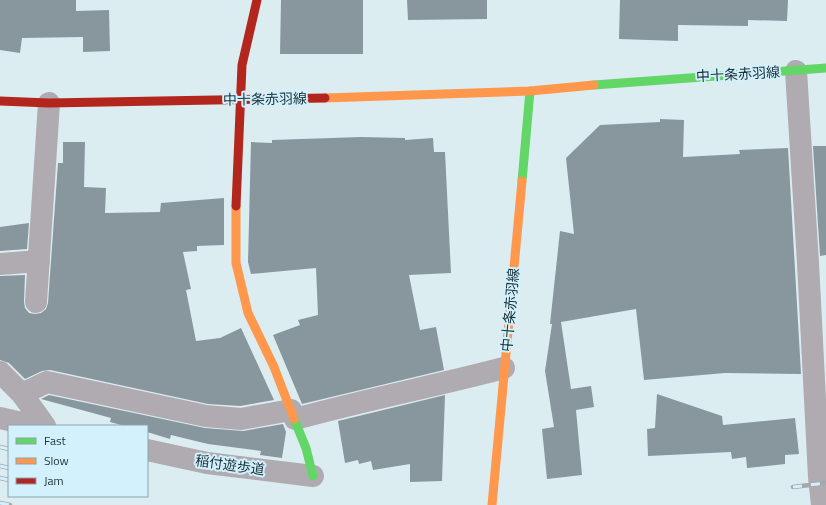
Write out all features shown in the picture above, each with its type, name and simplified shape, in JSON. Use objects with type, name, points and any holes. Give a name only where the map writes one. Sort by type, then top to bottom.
[{"type":"main road","points":[[257,0],[242,65],[236,262],[248,314],[274,367],[306,448],[313,476]]},
{"type":"main road","name":"中十条赤羽線","points":[[0,101],[49,103],[350,98],[530,91],[692,77],[826,68]]},
{"type":"main road","name":"中十条赤羽線","points":[[492,505],[530,91]]},
{"type":"street","points":[[796,71],[821,465],[822,505]]},
{"type":"street","points":[[36,302],[49,103]]},
{"type":"street","points":[[0,264],[39,261]]},
{"type":"street","points":[[22,394],[47,382],[206,416],[241,419],[293,415],[453,382],[504,368]]},
{"type":"street","points":[[0,372],[22,394],[44,425]]},
{"type":"street","points":[[0,418],[31,425]]},
{"type":"street","name":"稲付遊歩道","points":[[148,450],[207,463],[313,476]]},
{"type":"building","points":[[0,0],[76,0],[76,11],[109,10],[110,51],[83,52],[83,37],[22,38],[20,53],[0,50]]},
{"type":"building","points":[[281,0],[363,0],[363,54],[280,54]]},
{"type":"building","points":[[407,0],[487,0],[487,19],[408,20]]},
{"type":"building","points":[[620,0],[788,0],[787,21],[748,20],[748,26],[678,25],[678,41],[619,39]]},
{"type":"building","points":[[660,119],[684,120],[683,157],[740,154],[739,150],[788,148],[801,374],[725,373],[644,380],[636,309],[561,322],[571,389],[591,386],[594,407],[576,410],[582,475],[547,479],[542,429],[554,427],[545,371],[552,324],[550,324],[560,231],[574,234],[566,158],[600,125],[660,122]]},
{"type":"building","points":[[361,137],[405,138],[405,140],[433,138],[434,152],[445,152],[451,273],[409,275],[420,330],[436,327],[444,370],[302,404],[273,335],[300,325],[298,320],[318,315],[316,268],[251,274],[248,262],[251,142],[272,143],[272,140]]},
{"type":"building","points":[[63,142],[85,142],[84,187],[106,188],[105,213],[160,212],[161,203],[224,198],[224,245],[197,246],[197,251],[183,252],[191,289],[186,290],[196,341],[220,338],[241,328],[274,400],[240,406],[208,404],[50,370],[42,371],[25,379],[9,363],[0,360],[0,276],[25,275],[24,302],[25,308],[29,313],[41,313],[46,309],[48,303],[58,163],[63,163]]},
{"type":"building","points":[[813,146],[826,146],[826,255],[820,256]]},
{"type":"building","points":[[29,223],[27,249],[0,251],[0,227]]},
{"type":"building","points":[[657,394],[722,416],[723,425],[795,418],[799,454],[785,455],[785,464],[747,468],[746,457],[732,459],[731,452],[648,456],[647,429],[655,428]]},
{"type":"building","points":[[49,395],[205,428],[243,431],[283,424],[286,432],[282,458],[260,455],[261,451],[208,444],[171,435],[170,439],[148,432],[148,425],[121,425],[110,422],[111,418],[41,399]]},
{"type":"building","points":[[445,395],[442,481],[410,482],[410,464],[373,470],[371,461],[359,464],[358,460],[345,463],[338,421]]},
{"type":"railway","points":[[0,447],[8,449]]},
{"type":"railway","points":[[0,466],[8,468]]},
{"type":"railway","points":[[0,478],[8,480]]},
{"type":"railway","points":[[793,487],[826,483]]},
{"type":"railway","points":[[0,503],[10,505]]},
{"type":"traffic: fast","points":[[594,85],[826,68]]},
{"type":"traffic: fast","points":[[522,181],[530,91]]},
{"type":"traffic: fast","points":[[294,419],[306,448],[313,476]]},
{"type":"traffic: slow","points":[[325,98],[530,91],[594,85]]},
{"type":"traffic: slow","points":[[492,505],[522,181]]},
{"type":"traffic: slow","points":[[236,206],[236,263],[248,313],[274,367],[294,419]]},
{"type":"traffic: jam","points":[[236,206],[242,65],[257,0]]},
{"type":"traffic: jam","points":[[0,101],[49,103],[325,98]]}]
